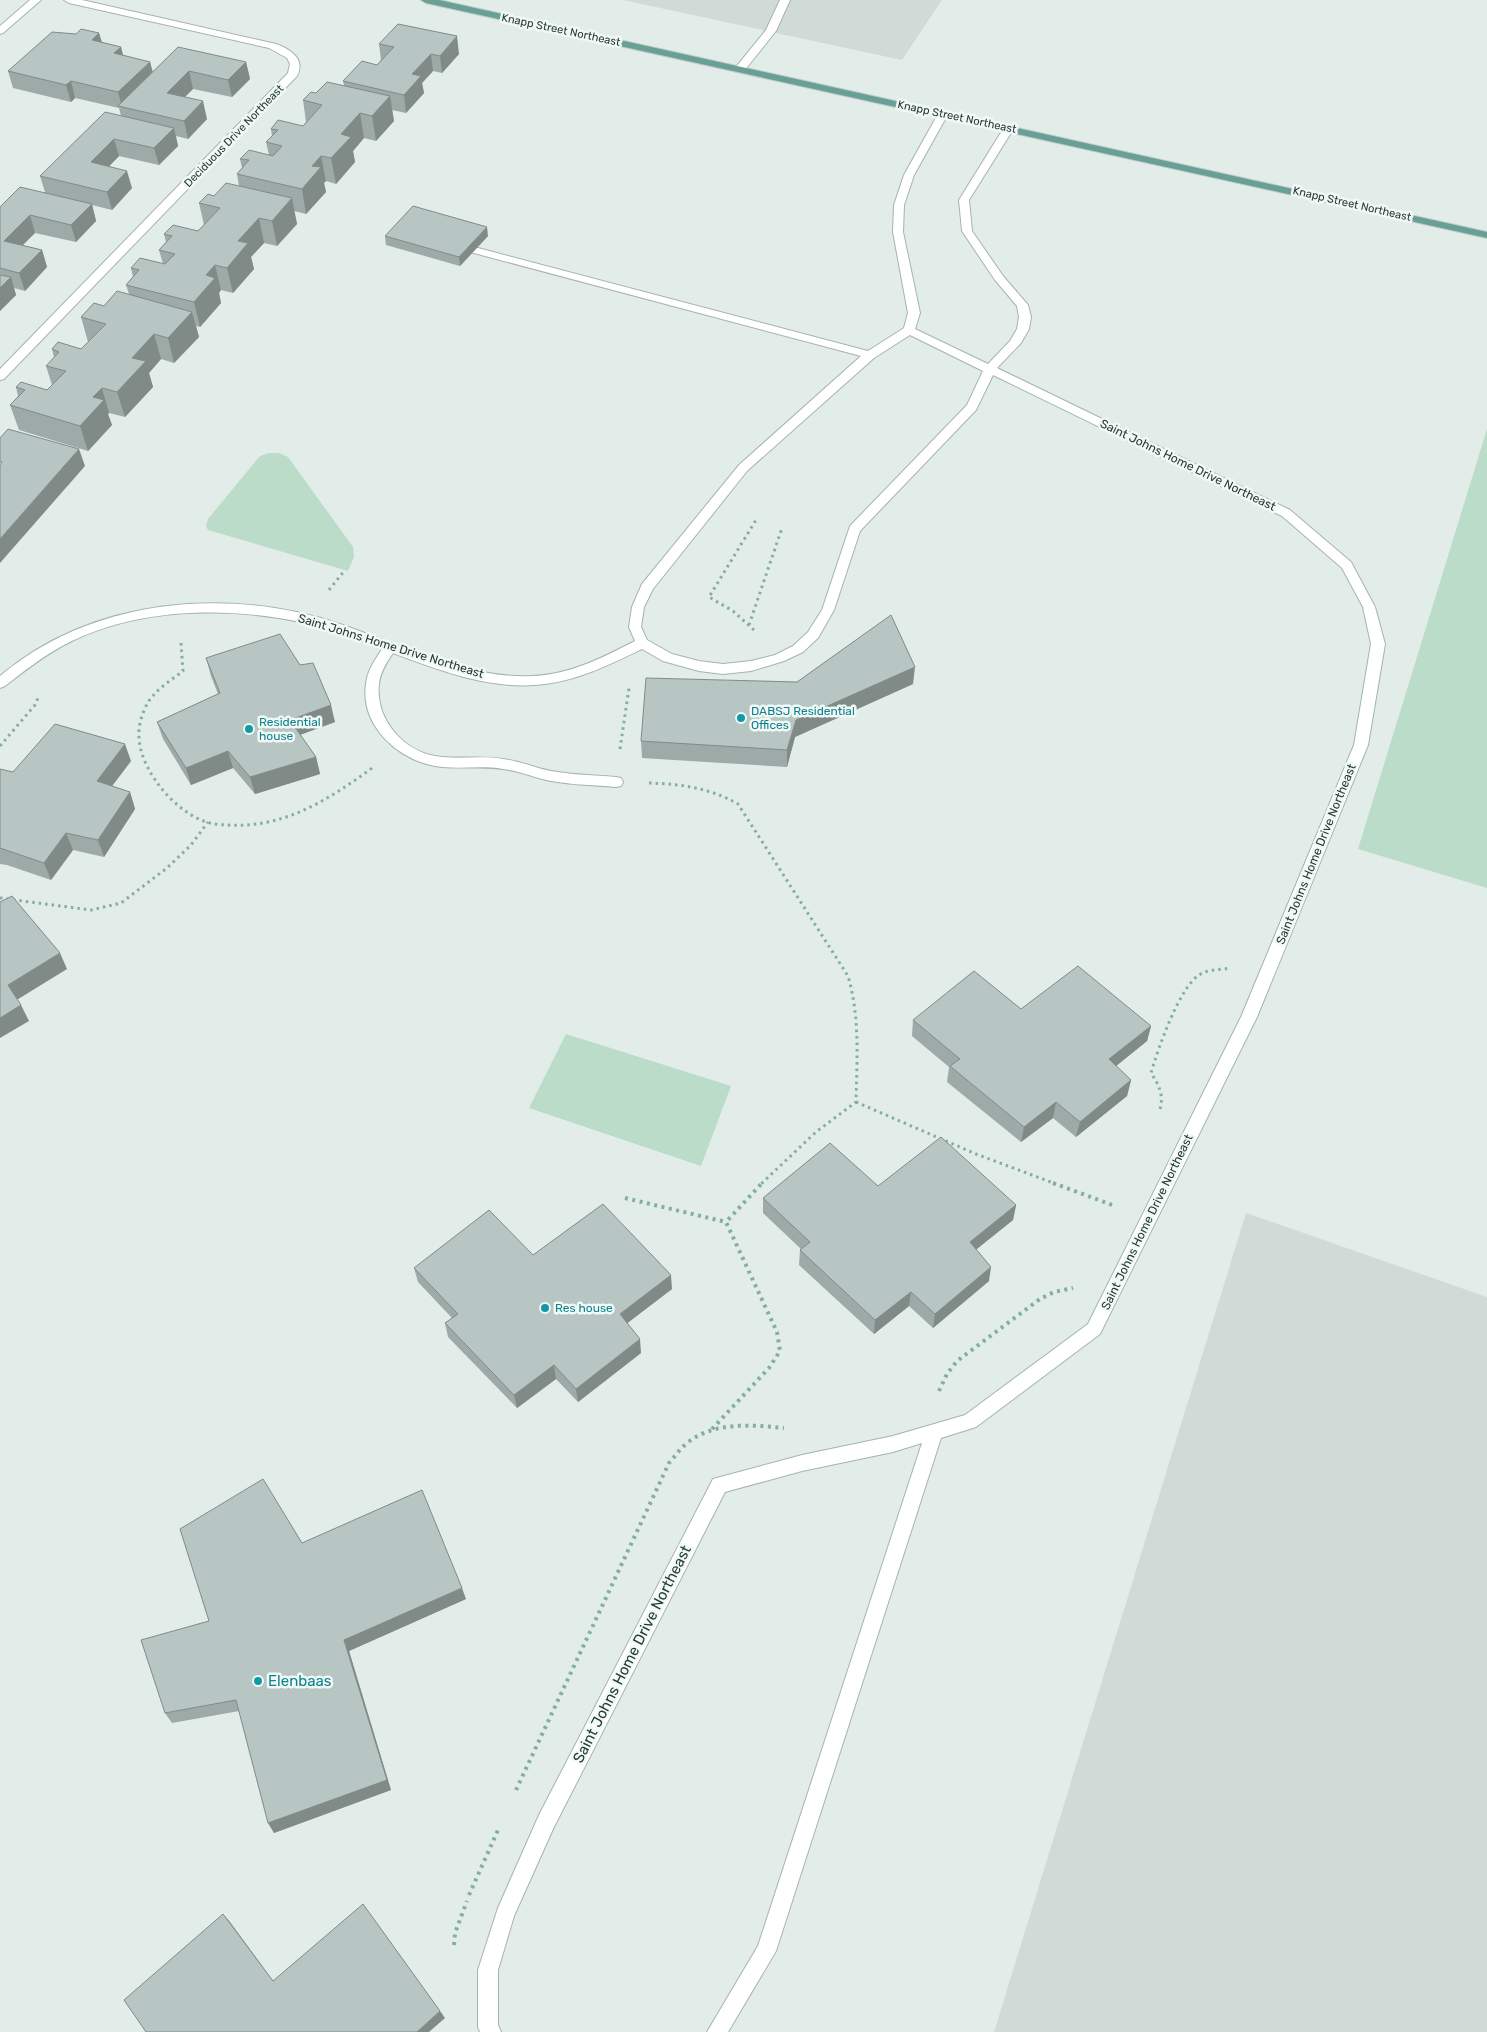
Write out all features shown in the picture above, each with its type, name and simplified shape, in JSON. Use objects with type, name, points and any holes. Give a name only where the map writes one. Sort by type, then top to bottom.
[{"type":"main road","name":"Knapp Street Northeast","points":[[426,0],[1487,235]]},
{"type":"street","points":[[0,31],[36,0]]},
{"type":"street","name":"Deciduous Drive Northeast","points":[[0,376],[293,74],[296,64],[287,53],[272,46],[69,0]]},
{"type":"street","points":[[740,69],[771,30],[785,0]]},
{"type":"street","points":[[943,114],[909,175],[900,205],[898,232],[914,312],[909,330],[870,354],[743,468],[653,580],[638,607],[635,627],[642,643],[668,658],[715,668],[751,666],[798,650],[813,635],[828,610],[854,529],[972,408],[990,369],[1015,343],[1023,328],[1025,317],[1022,304],[999,278],[967,231],[964,200],[1009,128]]},
{"type":"street","points":[[474,250],[870,354]]},
{"type":"street","name":"Saint Johns Home Drive Northeast","points":[[492,2032],[488,2026],[488,1970],[505,1915],[546,1822],[719,1485],[802,1463],[892,1444],[970,1422],[1094,1329],[1249,1017],[1361,745],[1378,644],[1369,607],[1347,565],[1286,513],[909,330]]},
{"type":"street","name":"Saint Johns Home Drive Northeast","points":[[0,682],[30,658],[68,638],[117,620],[166,611],[211,607],[256,610],[308,619],[451,667],[499,679],[530,682],[558,679],[593,667],[642,643]]},
{"type":"street","points":[[390,647],[380,663],[372,686],[374,710],[385,731],[402,747],[426,759],[454,764],[504,764],[551,776],[616,782]]},
{"type":"street","points":[[717,2032],[766,1950],[934,1432]]},
{"type":"path","points":[[756,520],[709,597],[733,611],[749,625],[778,658]]},
{"type":"path","points":[[749,625],[782,528]]},
{"type":"path","points":[[181,634],[181,653],[184,671],[164,685],[148,703],[141,720],[139,740],[146,764],[161,788],[180,808],[208,822],[247,824],[281,819],[316,808],[402,747]]},
{"type":"path","points":[[630,682],[616,782],[671,784],[692,787],[726,796],[738,804],[838,964],[848,976],[854,993],[856,1019],[856,1102],[844,1114],[819,1129],[786,1157],[726,1222]]},
{"type":"path","points":[[0,746],[35,705],[39,695]]},
{"type":"path","points":[[0,898],[91,910],[121,903],[167,868],[191,846],[208,822]]},
{"type":"path","points":[[856,1102],[976,1154],[1120,1207]]},
{"type":"path","points":[[625,1198],[726,1222]]},
{"type":"path","points":[[712,1430],[769,1368],[780,1351],[777,1332],[726,1222]]},
{"type":"shaded area","points":[[623,0],[942,0],[902,60]]},
{"type":"shaded area","points":[[1246,1213],[1487,1297],[1487,2032],[994,2032]]},
{"type":"green space","points":[[1487,429],[1487,888],[1358,849]]},
{"type":"green space","points":[[269,453],[279,453],[288,457],[353,547],[354,557],[348,571],[208,530],[206,526],[208,519],[260,456]]},
{"type":"green space","points":[[566,1034],[731,1086],[701,1166],[529,1108]]},
{"type":"building","points":[[398,24],[457,36],[440,56],[431,54],[412,74],[421,76],[404,95],[343,81],[362,61],[377,65],[394,47],[379,44]]},
{"type":"building","points":[[81,29],[99,33],[92,40],[121,47],[114,53],[150,62],[118,92],[71,81],[66,85],[8,71],[52,32],[76,34]]},
{"type":"building","points":[[178,47],[246,62],[228,80],[189,71],[167,93],[203,101],[184,121],[118,106]]},
{"type":"building","points":[[327,82],[390,96],[372,116],[360,113],[341,134],[351,137],[331,158],[321,156],[312,166],[321,167],[302,189],[237,174],[249,160],[240,159],[249,150],[273,156],[282,146],[266,142],[278,130],[271,129],[278,120],[303,126],[322,105],[303,100],[311,92],[316,93]]},
{"type":"building","points":[[105,112],[174,128],[154,148],[114,139],[91,162],[127,171],[107,192],[40,176]]},
{"type":"building","points":[[226,183],[292,198],[272,221],[259,218],[238,241],[248,243],[227,268],[215,265],[206,275],[215,278],[194,302],[126,285],[139,270],[131,268],[140,258],[165,264],[175,254],[159,250],[172,236],[164,234],[173,225],[198,231],[220,208],[199,203],[208,194],[214,196]]},
{"type":"building","points":[[20,187],[92,204],[71,225],[30,215],[4,241],[42,250],[19,273],[0,268],[0,207]]},
{"type":"building","points":[[413,206],[487,227],[459,257],[385,236]]},
{"type":"building","points":[[0,275],[11,277],[0,288]]},
{"type":"building","points":[[117,291],[192,312],[168,338],[154,334],[132,358],[146,361],[117,392],[102,388],[93,397],[104,400],[80,426],[10,405],[25,390],[16,387],[21,382],[47,390],[66,371],[46,366],[59,352],[52,349],[58,342],[81,349],[106,324],[81,317],[94,303],[104,306]]},
{"type":"building","points":[[8,429],[79,449],[0,539],[0,465],[2,462],[0,462],[0,438]]},
{"type":"building","name":"DABSJ Residential Offices","points":[[891,615],[915,667],[796,720],[787,750],[641,741],[646,678],[797,682]]},
{"type":"building","name":"Residential house","points":[[280,634],[300,665],[313,663],[331,705],[290,720],[316,757],[250,777],[228,751],[186,768],[157,722],[220,693],[206,658]]},
{"type":"building","points":[[55,724],[125,744],[97,781],[130,792],[98,840],[66,833],[44,863],[0,848],[0,769],[13,772]]},
{"type":"building","points":[[12,896],[60,953],[8,985],[21,1005],[0,1018],[0,902]]},
{"type":"building","points":[[1078,966],[1151,1026],[1109,1059],[1131,1080],[1080,1122],[1056,1102],[1024,1127],[950,1066],[960,1059],[913,1020],[974,971],[1021,1009]]},
{"type":"building","points":[[941,1137],[1016,1205],[970,1242],[991,1267],[935,1314],[911,1292],[875,1320],[800,1250],[810,1242],[763,1198],[830,1143],[878,1186]]},
{"type":"building","name":"Res house","points":[[603,1204],[671,1275],[620,1314],[640,1339],[576,1389],[554,1365],[514,1395],[445,1323],[458,1314],[414,1268],[489,1210],[533,1255]]},
{"type":"building","name":"Elenbaas","points":[[263,1479],[302,1543],[422,1490],[462,1588],[344,1640],[387,1780],[268,1823],[236,1700],[165,1713],[141,1640],[209,1621],[180,1529]]},
{"type":"building","points":[[363,1904],[440,2011],[417,2032],[146,2032],[124,2000],[223,1914],[273,1981]]},
{"type":"place","name":"DABSJ Residential Offices","points":[[741,718]]},
{"type":"place","name":"Residential house","points":[[249,729]]},
{"type":"place","name":"Res house","points":[[545,1308]]},
{"type":"place","name":"Elenbaas","points":[[258,1681]]}]
